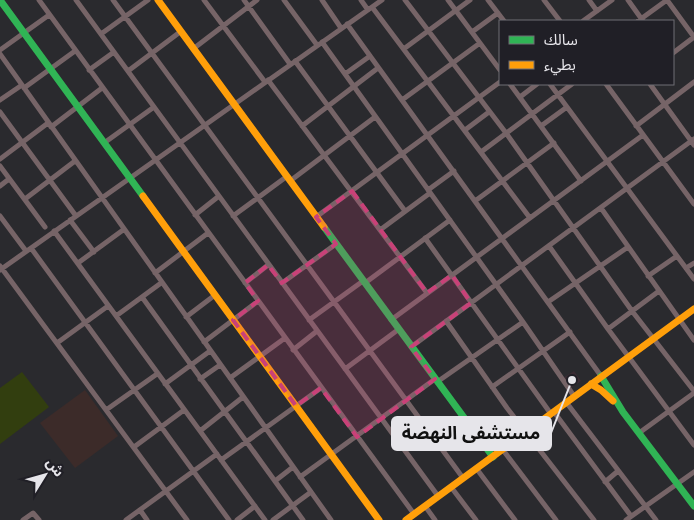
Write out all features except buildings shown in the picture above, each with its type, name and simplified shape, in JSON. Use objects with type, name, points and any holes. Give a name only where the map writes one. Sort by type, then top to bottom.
[{"type":"main road","points":[[0,0],[379,520]]},
{"type":"main road","points":[[158,0],[493,457]]},
{"type":"main road","points":[[406,520],[694,309]]},
{"type":"main road","points":[[601,376],[623,412],[694,506]]},
{"type":"main road","points":[[590,384],[605,393],[623,412]]},
{"type":"street","points":[[39,0],[414,514]]},
{"type":"street","points":[[76,0],[438,496]]},
{"type":"street","points":[[113,0],[462,478]]},
{"type":"street","points":[[101,34],[148,0]]},
{"type":"street","points":[[204,0],[223,27],[352,191],[427,293]]},
{"type":"street","points":[[244,0],[328,106],[405,211]]},
{"type":"street","points":[[193,49],[256,0]]},
{"type":"street","points":[[284,0],[345,74],[477,257],[574,396]]},
{"type":"street","points":[[322,0],[370,56],[601,376]]},
{"type":"street","points":[[361,0],[405,48],[530,218]]},
{"type":"street","points":[[187,520],[1,268],[382,0]]},
{"type":"street","points":[[405,0],[506,133],[632,311],[694,392],[639,433]]},
{"type":"street","points":[[448,0],[499,69]]},
{"type":"street","points":[[405,48],[470,0]]},
{"type":"street","points":[[488,0],[503,20]]},
{"type":"street","points":[[544,0],[559,20]]},
{"type":"street","points":[[589,0],[597,11]]},
{"type":"street","points":[[584,20],[612,0]]},
{"type":"street","points":[[628,0],[641,20],[667,0],[694,37],[674,52]]},
{"type":"street","points":[[472,32],[498,13]]},
{"type":"street","points":[[0,50],[49,15]]},
{"type":"street","points":[[128,71],[180,32]]},
{"type":"street","points":[[402,100],[480,43]]},
{"type":"street","points":[[0,100],[51,69],[76,51]]},
{"type":"street","points":[[89,70],[114,52]]},
{"type":"street","points":[[0,54],[123,230],[332,520]]},
{"type":"street","points":[[345,74],[370,56]]},
{"type":"street","points":[[302,126],[378,68]]},
{"type":"street","points":[[316,217],[499,83]]},
{"type":"street","points":[[636,126],[692,84],[694,91]]},
{"type":"street","points":[[511,85],[581,181]]},
{"type":"street","points":[[520,97],[537,85]]},
{"type":"street","points":[[551,85],[694,279]]},
{"type":"street","points":[[481,152],[571,85]]},
{"type":"street","points":[[607,85],[663,162],[691,196],[694,204]]},
{"type":"street","points":[[411,347],[627,188],[693,142],[651,85]]},
{"type":"street","points":[[0,160],[22,142],[78,107],[102,88]]},
{"type":"street","points":[[104,143],[154,107]]},
{"type":"street","points":[[541,126],[567,107]]},
{"type":"street","points":[[0,112],[76,216]]},
{"type":"street","points":[[465,130],[489,112]]},
{"type":"street","points":[[233,216],[375,117]]},
{"type":"street","points":[[391,320],[643,135]]},
{"type":"street","points":[[475,202],[554,144]]},
{"type":"street","points":[[24,199],[75,161]]},
{"type":"street","points":[[0,166],[45,227]]},
{"type":"street","points":[[380,230],[454,172]]},
{"type":"street","points":[[0,186],[9,179]]},
{"type":"street","points":[[195,215],[219,196]]},
{"type":"street","points":[[600,208],[694,340]]},
{"type":"street","points":[[0,216],[84,324],[229,520]]},
{"type":"street","points":[[70,220],[94,252]]},
{"type":"street","points":[[309,320],[450,220]]},
{"type":"street","points":[[78,264],[123,230]]},
{"type":"street","points":[[54,231],[265,520]]},
{"type":"street","points":[[155,273],[208,234]]},
{"type":"street","points":[[425,238],[552,413],[631,516]]},
{"type":"street","points":[[282,282],[336,244]]},
{"type":"street","points":[[549,246],[627,357],[694,445]]},
{"type":"street","points":[[548,302],[628,247]]},
{"type":"street","points":[[648,276],[677,256]]},
{"type":"street","points":[[686,268],[694,263]]},
{"type":"street","points":[[245,283],[268,265]]},
{"type":"street","points":[[116,316],[161,283]]},
{"type":"street","points":[[608,329],[659,292]]},
{"type":"street","points":[[186,317],[215,295]]},
{"type":"street","points":[[142,297],[303,520]]},
{"type":"street","points":[[204,342],[258,301]]},
{"type":"street","points":[[57,344],[108,306]]},
{"type":"street","points":[[446,321],[526,433],[594,520]]},
{"type":"street","points":[[300,477],[405,401],[472,358],[523,322]]},
{"type":"street","points":[[345,369],[398,329]]},
{"type":"street","points":[[293,350],[317,331]]},
{"type":"street","points":[[492,387],[570,332]]},
{"type":"street","points":[[230,378],[285,338]]},
{"type":"street","points":[[165,384],[210,351]]},
{"type":"street","points":[[200,378],[220,365]]},
{"type":"street","points":[[106,410],[157,374]]},
{"type":"street","points":[[221,460],[322,388]]},
{"type":"street","points":[[200,431],[243,398]]},
{"type":"street","points":[[566,402],[656,520]]},
{"type":"street","points":[[134,447],[184,410]]},
{"type":"street","points":[[503,450],[556,520]]},
{"type":"street","points":[[126,520],[217,454]]},
{"type":"street","points":[[275,481],[293,467]]},
{"type":"street","points":[[476,468],[515,520]]},
{"type":"street","points":[[605,482],[618,471]]},
{"type":"street","points":[[626,520],[694,472]]},
{"type":"street","points":[[451,487],[476,520]]},
{"type":"street","points":[[273,520],[311,492]]},
{"type":"street","points":[[237,520],[255,506]]},
{"type":"street","points":[[425,506],[435,520]]},
{"type":"street","points":[[140,510],[147,520]]},
{"type":"street","points":[[24,520],[33,513],[39,520]]},
{"type":"highlighted area","points":[[352,191],[427,293],[452,275],[471,303],[411,347],[435,379],[357,437],[321,388],[296,406],[233,320],[258,301],[245,283],[268,265],[282,283],[336,244],[316,217]]},
{"type":"shaded area","points":[[574,371],[581,381],[571,388],[563,378]]},
{"type":"shaded area","points":[[85,390],[118,436],[75,468],[40,423]]},
{"type":"green space","points":[[22,372],[49,407],[0,444],[0,388]]},
{"type":"traffic: fast","points":[[0,0],[143,196]]},
{"type":"traffic: fast","points":[[324,227],[493,457]]},
{"type":"traffic: fast","points":[[601,376],[623,412],[694,506]]},
{"type":"traffic: slow","points":[[158,0],[324,227]]},
{"type":"traffic: slow","points":[[143,196],[379,520]]},
{"type":"traffic: slow","points":[[406,520],[694,309]]},
{"type":"traffic: slow","points":[[591,384],[613,401]]},
{"type":"place","name":"مستشفى النهضة","points":[[572,380]]}]
